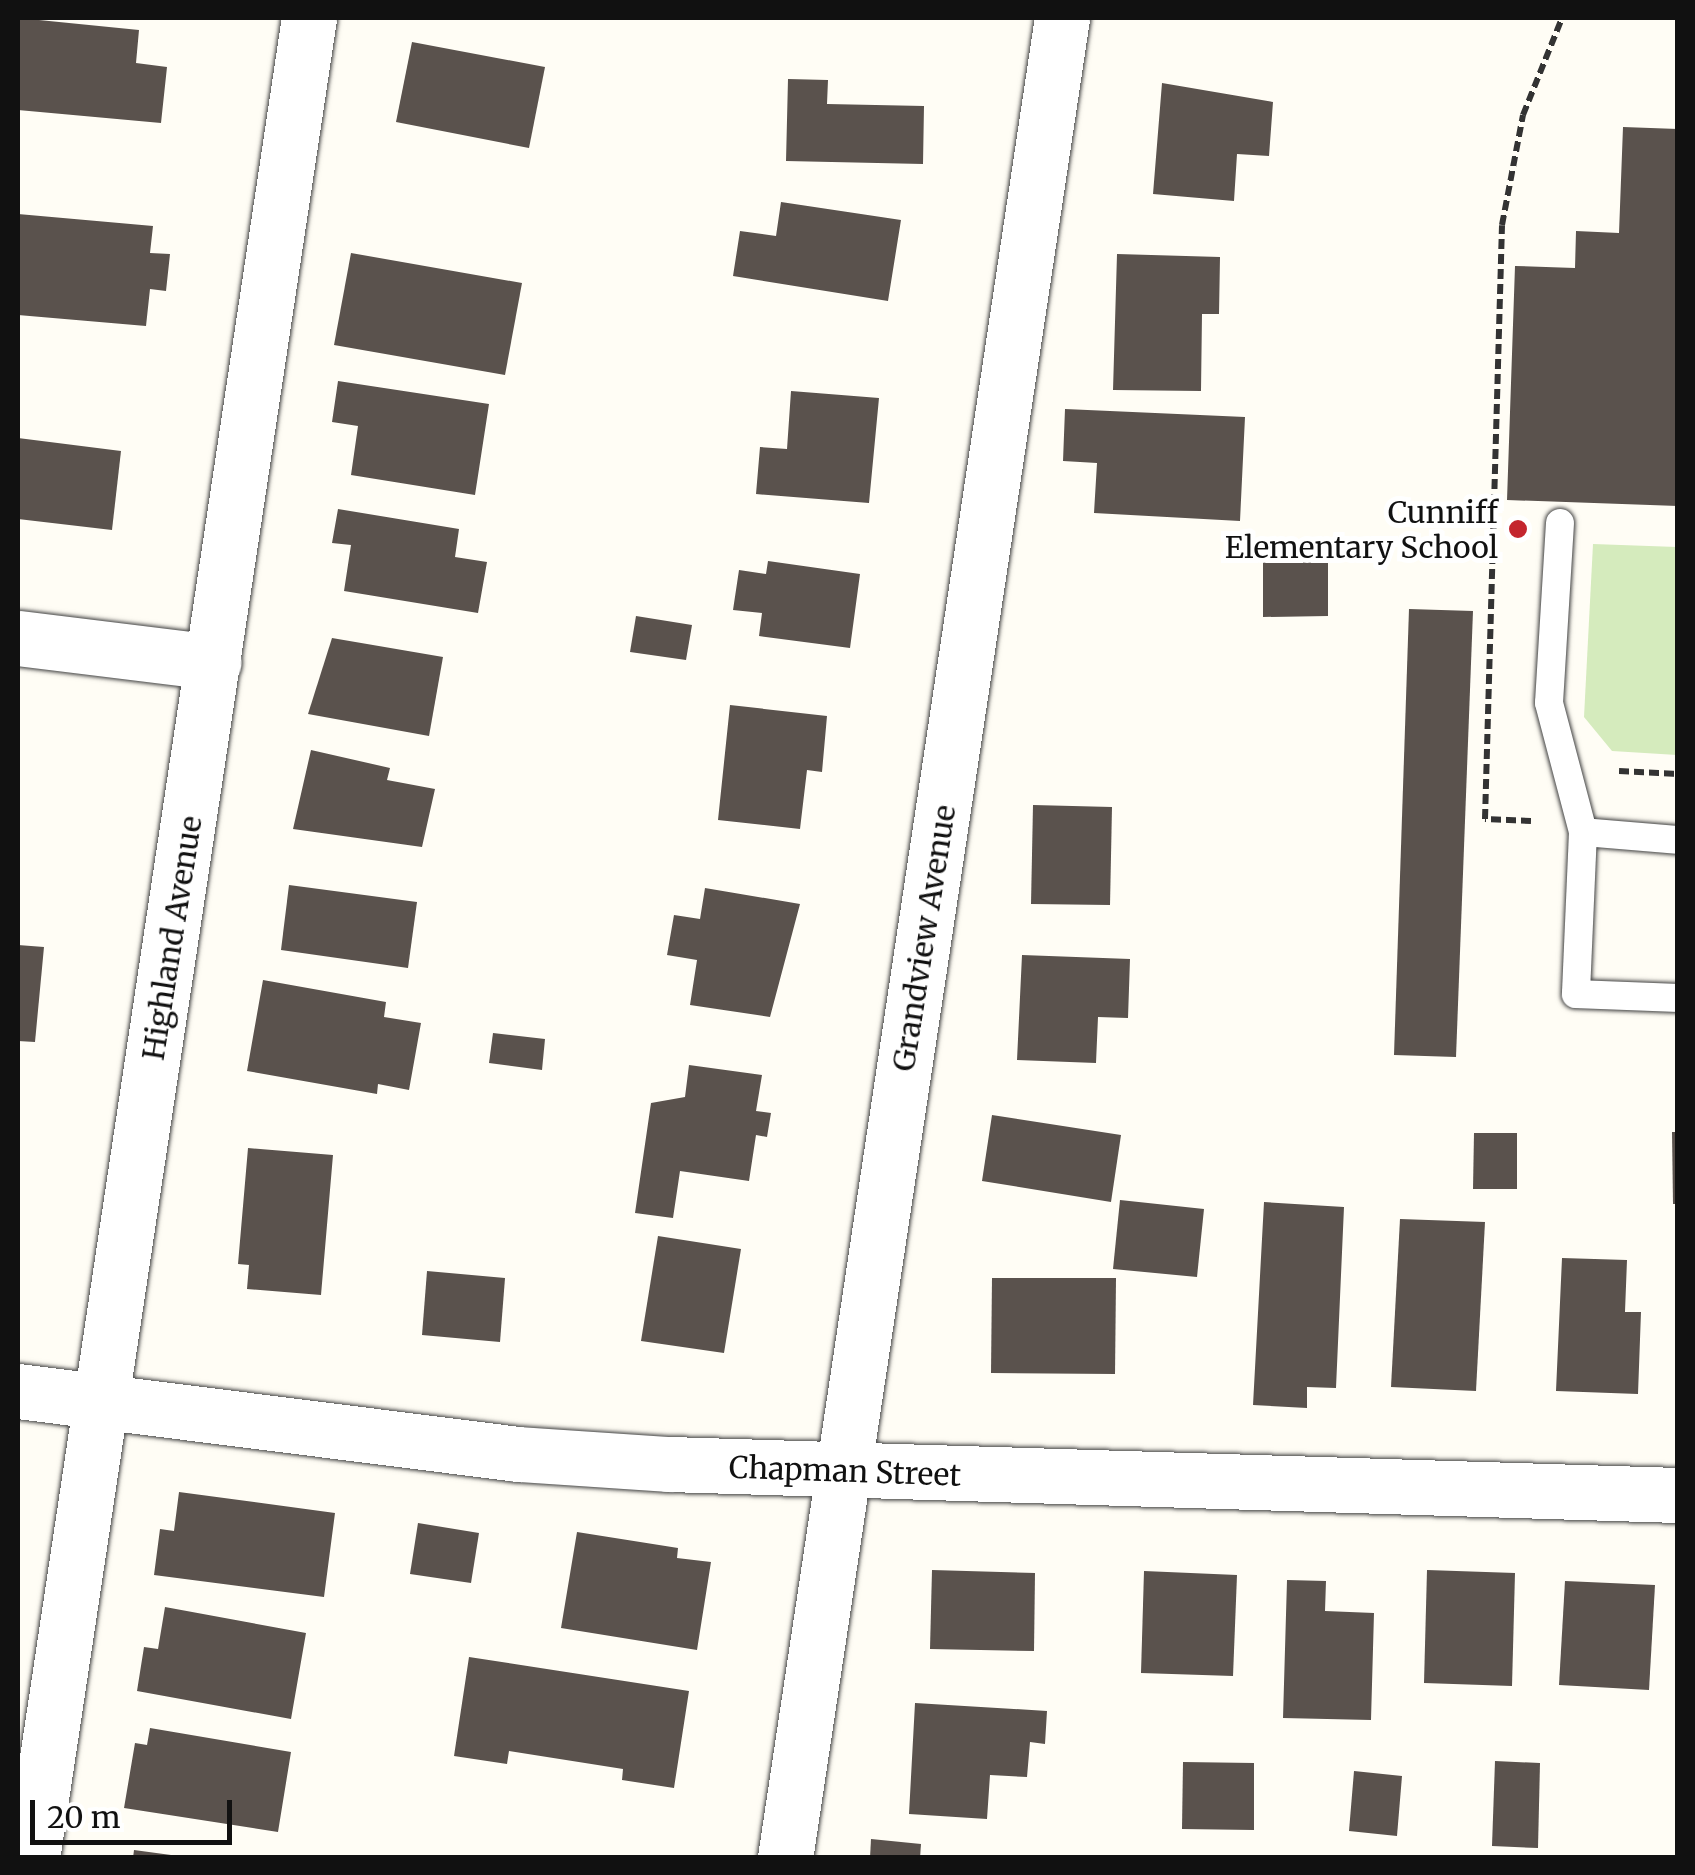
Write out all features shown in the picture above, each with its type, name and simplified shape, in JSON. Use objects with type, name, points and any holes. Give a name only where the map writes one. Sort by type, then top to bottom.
[{"type":"street","name":"Highland Avenue","points":[[32,1858],[309,18]]},
{"type":"street","name":"Grandview Avenue","points":[[785,1858],[1062,18]]},
{"type":"street","points":[[18,638],[214,662]]},
{"type":"street","name":"Chapman Street","points":[[18,1391],[518,1454],[844,1474],[1678,1495]]},
{"type":"lane","points":[[1560,523],[1549,703],[1583,832],[1576,994],[1678,998]]},
{"type":"lane","points":[[1583,832],[1678,840]]},
{"type":"path","points":[[1486,787],[1502,225],[1523,115],[1562,18]]},
{"type":"green space","points":[[1593,544],[1677,547],[1677,755],[1612,751],[1584,717]]},
{"type":"building","points":[[19,18],[139,30],[136,63],[167,67],[161,123],[18,110]]},
{"type":"building","points":[[412,42],[545,67],[529,148],[396,122]]},
{"type":"building","points":[[788,79],[828,80],[827,104],[924,106],[923,164],[786,161]]},
{"type":"building","points":[[1162,83],[1273,102],[1269,156],[1237,154],[1234,201],[1153,194]]},
{"type":"building","points":[[1623,127],[1678,129],[1678,506],[1507,500],[1515,266],[1575,268],[1576,231],[1619,233]]},
{"type":"building","points":[[781,202],[901,220],[888,301],[733,276],[740,231],[776,236]]},
{"type":"building","points":[[18,214],[153,226],[150,253],[170,254],[166,291],[150,289],[146,326],[18,315]]},
{"type":"building","points":[[351,253],[522,283],[505,375],[334,345]]},
{"type":"building","points":[[1117,254],[1220,257],[1219,314],[1202,314],[1201,391],[1113,390]]},
{"type":"building","points":[[338,381],[489,404],[475,495],[351,475],[358,426],[332,422]]},
{"type":"building","points":[[791,391],[879,398],[869,503],[756,494],[760,447],[787,449]]},
{"type":"building","points":[[1065,409],[1245,417],[1240,521],[1094,513],[1097,463],[1063,461]]},
{"type":"building","points":[[18,438],[121,451],[112,530],[18,519]]},
{"type":"building","points":[[338,509],[459,529],[455,557],[487,562],[478,613],[344,591],[351,545],[332,543]]},
{"type":"building","points":[[1328,551],[1328,616],[1263,617],[1263,552]]},
{"type":"building","points":[[768,561],[860,574],[850,648],[759,636],[762,613],[733,610],[739,570],[766,574]]},
{"type":"building","points":[[1409,609],[1473,611],[1456,1057],[1394,1055]]},
{"type":"building","points":[[636,616],[692,625],[686,660],[630,652]]},
{"type":"building","points":[[332,638],[443,657],[429,736],[308,714]]},
{"type":"building","points":[[730,705],[827,716],[822,772],[807,770],[800,829],[718,820]]},
{"type":"building","points":[[311,750],[390,768],[387,780],[435,789],[422,847],[293,829]]},
{"type":"building","points":[[1033,805],[1112,807],[1110,905],[1031,904]]},
{"type":"building","points":[[289,885],[417,902],[408,968],[281,950]]},
{"type":"building","points":[[705,888],[800,904],[770,1017],[690,1005],[697,960],[667,955],[674,915],[700,919]]},
{"type":"building","points":[[18,945],[44,947],[35,1042],[18,1041]]},
{"type":"building","points":[[1022,955],[1130,959],[1128,1018],[1098,1017],[1096,1063],[1017,1060]]},
{"type":"building","points":[[263,980],[386,1002],[384,1017],[421,1023],[409,1090],[378,1084],[377,1094],[247,1071]]},
{"type":"building","points":[[493,1033],[545,1039],[542,1070],[489,1063]]},
{"type":"building","points":[[689,1065],[762,1075],[756,1111],[771,1113],[767,1137],[756,1135],[749,1181],[680,1171],[673,1218],[635,1213],[651,1103],[685,1097]]},
{"type":"building","points":[[992,1115],[1121,1135],[1111,1202],[982,1181]]},
{"type":"building","points":[[1672,1132],[1678,1132],[1678,1204],[1673,1204]]},
{"type":"building","points":[[1474,1133],[1517,1133],[1517,1189],[1473,1189]]},
{"type":"building","points":[[248,1148],[333,1155],[321,1295],[247,1289],[249,1265],[238,1264]]},
{"type":"building","points":[[1120,1200],[1204,1209],[1197,1277],[1113,1269]]},
{"type":"building","points":[[1264,1202],[1344,1207],[1336,1388],[1307,1387],[1307,1408],[1253,1405]]},
{"type":"building","points":[[1400,1219],[1485,1222],[1476,1391],[1391,1387]]},
{"type":"building","points":[[658,1236],[741,1249],[724,1353],[641,1341]]},
{"type":"building","points":[[1562,1258],[1627,1260],[1625,1312],[1641,1312],[1638,1394],[1556,1391]]},
{"type":"building","points":[[427,1271],[505,1278],[500,1342],[422,1335]]},
{"type":"building","points":[[992,1278],[1116,1278],[1115,1374],[991,1373]]},
{"type":"building","points":[[179,1492],[335,1513],[324,1597],[154,1575],[160,1529],[174,1531]]},
{"type":"building","points":[[418,1523],[479,1533],[471,1583],[410,1574]]},
{"type":"building","points":[[577,1532],[678,1548],[677,1558],[711,1562],[697,1650],[561,1628]]},
{"type":"building","points":[[932,1570],[1035,1573],[1034,1651],[930,1649]]},
{"type":"building","points":[[1427,1570],[1515,1573],[1512,1686],[1424,1683]]},
{"type":"building","points":[[1144,1571],[1237,1575],[1233,1676],[1141,1673]]},
{"type":"building","points":[[1287,1580],[1326,1581],[1325,1611],[1374,1613],[1371,1720],[1283,1718]]},
{"type":"building","points":[[1565,1581],[1655,1585],[1649,1690],[1559,1685]]},
{"type":"building","points":[[165,1607],[306,1633],[291,1719],[137,1691],[144,1647],[158,1649]]},
{"type":"building","points":[[469,1657],[689,1691],[674,1788],[622,1780],[623,1769],[509,1751],[507,1764],[454,1756]]},
{"type":"building","points":[[915,1703],[1047,1711],[1045,1744],[1030,1742],[1027,1777],[990,1775],[987,1819],[909,1814]]},
{"type":"building","points":[[150,1728],[291,1752],[278,1832],[124,1808],[135,1743],[147,1745]]},
{"type":"building","points":[[1495,1761],[1540,1763],[1538,1848],[1492,1846]]},
{"type":"building","points":[[1183,1762],[1254,1763],[1254,1830],[1182,1829]]},
{"type":"building","points":[[1354,1771],[1402,1776],[1397,1836],[1349,1831]]},
{"type":"building","points":[[871,1839],[921,1844],[920,1858],[870,1858]]},
{"type":"building","points":[[134,1850],[171,1855],[171,1858],[133,1858]]},
{"type":"place","name":"Cunniff Elementary School","points":[[1518,529]]}]
